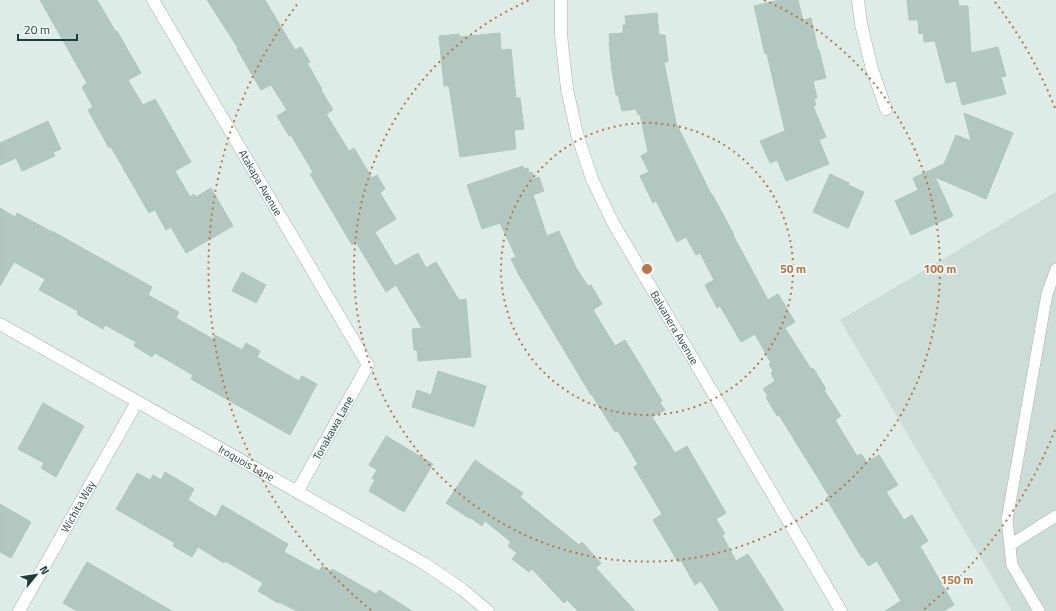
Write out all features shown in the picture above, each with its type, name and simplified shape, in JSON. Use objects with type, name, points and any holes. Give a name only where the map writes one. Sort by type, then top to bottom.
[{"type":"street","name":"Atakapa Avenue","points":[[153,0],[368,365]]},
{"type":"street","name":"Balvanera Avenue","points":[[561,0],[561,35],[567,89],[577,134],[592,179],[612,221],[841,611]]},
{"type":"street","points":[[858,0],[861,24],[872,69],[886,109]]},
{"type":"street","name":"Iroquois Lane","points":[[0,324],[425,564],[463,590],[488,611]]},
{"type":"street","name":"Tonakawa Lane","points":[[297,492],[368,365]]},
{"type":"street","name":"Wichita Way","points":[[19,611],[137,402]]},
{"type":"lane","points":[[1039,611],[1012,565],[1007,520],[1047,294],[1056,269]]},
{"type":"lane","points":[[1010,545],[1056,516]]},
{"type":"shaded area","points":[[1056,192],[1056,611],[1012,611],[840,320]]},
{"type":"building","points":[[40,0],[97,0],[141,73],[128,80],[143,105],[155,99],[191,162],[175,171],[190,197],[194,194],[196,197],[211,188],[233,226],[186,253],[171,227],[166,230],[155,210],[149,213],[111,147],[109,148],[88,110],[93,107],[82,87],[87,83]]},
{"type":"building","points":[[207,0],[265,0],[295,50],[301,47],[310,62],[307,63],[333,110],[326,114],[349,151],[354,148],[372,178],[377,175],[385,189],[380,193],[396,219],[375,232],[395,266],[418,253],[426,268],[436,262],[459,300],[466,299],[471,357],[418,361],[417,350],[414,350],[412,329],[422,328],[396,285],[386,292],[356,242],[352,245],[310,174],[313,172],[291,135],[289,136],[277,116],[287,110],[271,85],[261,90],[237,49],[238,48]]},
{"type":"building","points":[[780,0],[798,0],[803,20],[811,18],[826,78],[813,81],[817,98],[814,99],[816,105],[813,106],[826,137],[819,140],[829,164],[786,181],[777,160],[770,163],[760,141],[785,131],[754,6]]},
{"type":"building","points":[[907,0],[958,0],[959,6],[968,6],[971,53],[998,47],[1006,76],[1001,77],[1006,94],[962,105],[956,81],[946,83],[935,41],[924,42],[923,33],[919,34],[918,20],[909,20]]},
{"type":"building","points":[[657,13],[659,35],[665,35],[668,62],[664,62],[676,123],[711,194],[768,300],[778,294],[795,322],[785,328],[811,369],[813,368],[826,389],[824,390],[841,416],[835,420],[857,456],[861,454],[867,462],[879,455],[898,485],[886,492],[904,520],[912,515],[928,541],[920,546],[954,605],[944,611],[885,611],[901,601],[877,561],[868,566],[863,557],[862,558],[826,498],[829,496],[779,415],[777,416],[766,397],[768,396],[763,389],[775,381],[771,373],[773,371],[769,364],[771,363],[755,334],[741,342],[720,306],[717,308],[705,285],[714,280],[700,253],[696,255],[686,237],[677,242],[656,201],[653,203],[640,176],[649,172],[641,156],[648,152],[640,114],[638,115],[636,109],[622,111],[618,95],[616,95],[612,71],[609,34],[623,33],[623,25],[626,25],[625,16]]},
{"type":"building","points":[[500,33],[501,50],[511,49],[516,98],[520,98],[524,129],[514,130],[516,149],[460,157],[449,86],[444,86],[439,36],[459,34],[459,37]]},
{"type":"building","points":[[964,113],[1013,133],[986,199],[935,177],[953,216],[911,235],[895,201],[918,190],[913,178],[944,164],[956,135],[971,141]]},
{"type":"building","points":[[48,121],[61,149],[53,152],[55,156],[22,171],[16,158],[0,165],[0,143]]},
{"type":"building","points":[[523,166],[524,169],[528,168],[529,173],[532,172],[534,179],[539,177],[544,191],[533,195],[547,236],[559,231],[576,268],[588,286],[591,285],[602,304],[593,310],[615,346],[625,340],[662,401],[660,403],[665,410],[652,417],[675,453],[687,446],[726,513],[716,519],[725,534],[722,535],[736,561],[748,554],[784,611],[720,611],[701,581],[695,585],[681,560],[678,562],[653,520],[662,514],[634,467],[638,464],[618,431],[615,432],[591,395],[519,275],[511,259],[516,257],[500,223],[482,229],[467,185]]},
{"type":"building","points":[[830,174],[849,183],[848,185],[864,192],[848,228],[813,212]]},
{"type":"building","points":[[0,208],[15,217],[17,213],[52,231],[152,287],[148,295],[179,312],[176,318],[213,339],[215,335],[242,350],[246,343],[260,351],[257,357],[299,381],[302,376],[317,384],[290,435],[191,379],[193,375],[155,353],[152,357],[134,346],[136,342],[105,325],[103,329],[77,314],[78,311],[39,290],[45,279],[14,262],[0,286]]},
{"type":"building","points":[[242,272],[266,285],[256,303],[232,291]]},
{"type":"building","points":[[438,371],[486,386],[474,427],[412,407],[417,390],[431,395]]},
{"type":"building","points":[[43,403],[84,426],[56,477],[41,468],[44,463],[18,449]]},
{"type":"building","points":[[386,436],[433,464],[404,512],[369,491],[375,480],[372,478],[377,470],[369,465]]},
{"type":"building","points":[[475,460],[523,493],[520,497],[579,545],[582,542],[601,563],[596,568],[635,611],[578,611],[567,600],[564,603],[532,569],[529,572],[512,559],[517,553],[508,546],[511,542],[485,521],[482,526],[446,503]]},
{"type":"building","points":[[165,472],[194,489],[188,500],[216,517],[222,505],[288,544],[284,552],[319,571],[322,566],[331,571],[332,569],[376,594],[379,590],[412,611],[297,611],[279,602],[278,603],[258,591],[263,583],[225,561],[224,563],[198,547],[192,557],[173,546],[175,543],[116,509],[137,473],[150,480],[153,475],[161,480]]},
{"type":"building","points":[[0,504],[31,522],[11,558],[0,552]]},
{"type":"building","points":[[87,562],[172,611],[77,611],[63,603]]}]
